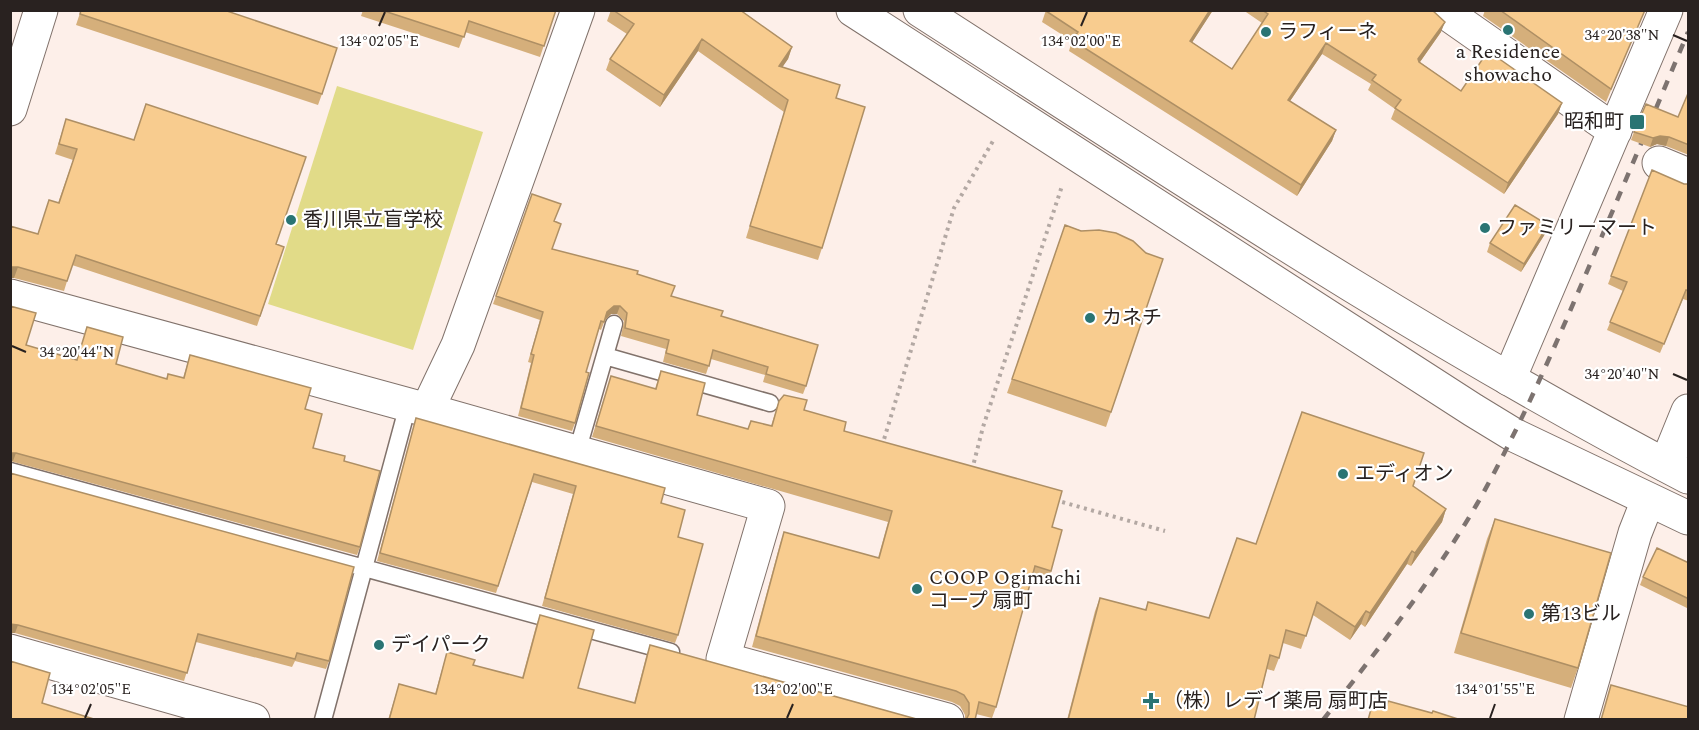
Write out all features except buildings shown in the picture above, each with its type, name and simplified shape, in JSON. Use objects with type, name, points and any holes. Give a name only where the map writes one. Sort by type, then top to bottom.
[{"type":"street","points":[[10,109],[19,53],[41,10]]},
{"type":"street","points":[[418,407],[458,345],[578,10]]},
{"type":"street","points":[[853,10],[1514,435],[1689,518]]},
{"type":"street","points":[[920,10],[1284,244],[1509,379],[1677,471],[1689,411]]},
{"type":"street","points":[[1442,10],[1615,131]]},
{"type":"street","points":[[1509,379],[1666,10]]},
{"type":"street","points":[[1659,163],[1689,175]]},
{"type":"street","points":[[10,296],[418,407],[768,506],[705,659],[947,720]]},
{"type":"street","points":[[1581,720],[1635,533],[1648,500]]},
{"type":"street","points":[[10,651],[183,710],[253,720]]},
{"type":"lane","points":[[577,452],[614,324]]},
{"type":"lane","points":[[605,356],[770,403]]},
{"type":"lane","points":[[323,720],[363,568],[418,407]]},
{"type":"lane","points":[[10,471],[705,659]]},
{"type":"path","points":[[880,451],[954,208],[993,141]]},
{"type":"path","points":[[970,477],[983,427],[1062,186]]},
{"type":"path","points":[[1046,498],[1165,531]]},
{"type":"shaded area","points":[[337,86],[483,132],[413,350],[268,304]]},
{"type":"railway","points":[[1323,720],[1426,583],[1481,497],[1525,410],[1565,322],[1688,32]]},
{"type":"place","name":"a Residence showacho","points":[[1508,30]]},
{"type":"place","name":"ラフィーネ","points":[[1266,32]]},
{"type":"place","name":"昭和町","points":[[1637,122]]},
{"type":"place","name":"香川県立盲学校","points":[[291,220]]},
{"type":"place","name":"ファミリーマート","points":[[1485,228]]},
{"type":"place","name":"カネチ","points":[[1090,318]]},
{"type":"place","name":"エディオン","points":[[1343,474]]},
{"type":"place","name":"COOP Ogimachi コープ 扇町","points":[[917,589]]},
{"type":"place","name":"第13ビル","points":[[1529,614]]},
{"type":"place","name":"デイパーク","points":[[379,645]]},
{"type":"place","name":"（株）レデイ薬局 扇町店","points":[[1151,701]]}]
